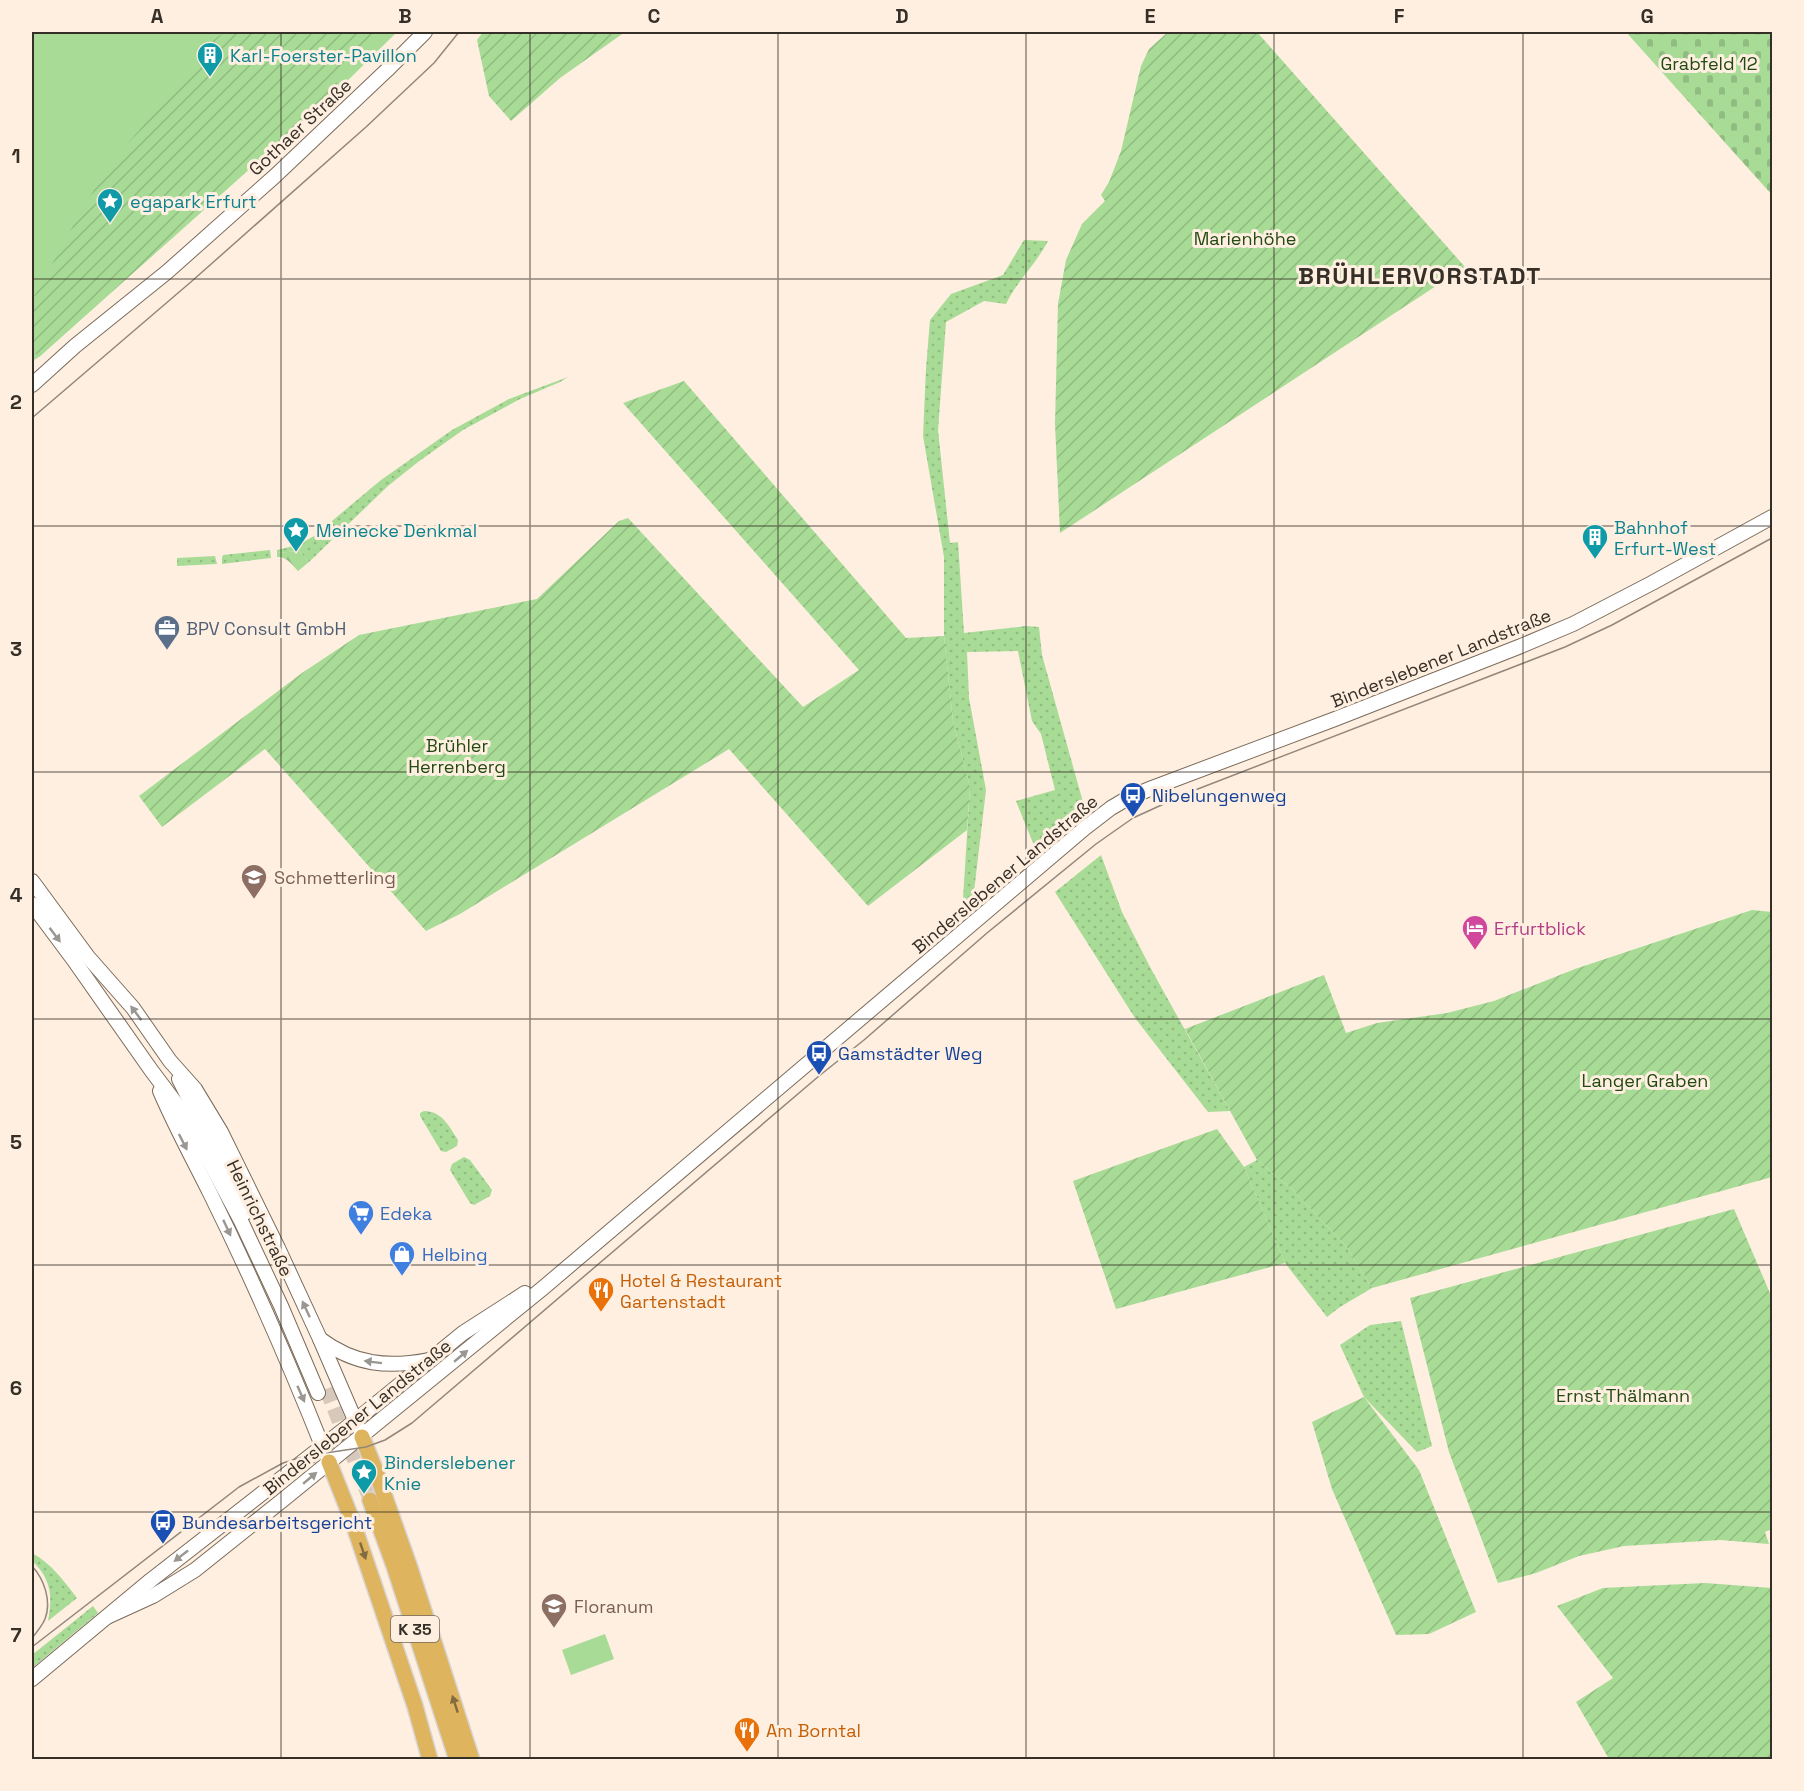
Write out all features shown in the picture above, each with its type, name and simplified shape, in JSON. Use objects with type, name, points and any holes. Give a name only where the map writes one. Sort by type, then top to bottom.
[{"type":"highway","name":"K 35","points":[[362,1437],[378,1475],[410,1568],[472,1760]]},
{"type":"highway","name":"K 35","points":[[329,1462],[352,1520],[415,1706],[430,1760]]},
{"type":"highway","name":"K 35","points":[[447,1760],[366,1501],[394,1566],[457,1760]]},
{"type":"main road","name":"Gothaer Straße","points":[[32,385],[67,353],[167,272],[275,176],[425,32]]},
{"type":"main road","name":"Binderslebener Landstraße","points":[[107,1617],[153,1596],[195,1570],[362,1437],[561,1272],[1085,828],[1112,808],[1152,788],[1346,715],[1563,628],[1652,584],[1773,517]]},
{"type":"main road","name":"Heinrichstraße","points":[[32,881],[88,957],[133,1008],[170,1061],[195,1089],[221,1132],[278,1248],[362,1437]]},
{"type":"main road","name":"Heinrichstraße","points":[[32,904],[184,1114],[241,1221],[322,1391],[254,1226],[170,1061]]},
{"type":"main road","name":"Heinrichstraße","points":[[151,1070],[177,1130],[243,1264],[329,1462]]},
{"type":"main road","name":"Binderslebener Landstraße","points":[[32,1679],[151,1580],[355,1421],[462,1333],[561,1272]]},
{"type":"main road","points":[[320,1340],[345,1355],[369,1362],[406,1364],[431,1359]]},
{"type":"green space","name":"egapark Erfurt","points":[[32,32],[397,32],[338,90],[32,361]]},
{"type":"green space","name":"egapark Erfurt","points":[[224,32],[381,32],[335,74],[338,90],[39,357],[32,350],[32,300],[84,206],[111,163],[179,88],[210,43]]},
{"type":"green space","points":[[483,32],[625,32],[560,78],[511,121],[489,96],[477,40]]},
{"type":"green space","name":"Marienhöhe","points":[[1168,32],[1257,32],[1465,267],[1060,533],[1055,424],[1058,304],[1066,260],[1082,224],[1105,201],[1101,195],[1109,182],[1121,151],[1141,66],[1149,49]]},
{"type":"green space","name":"Grabfeld 12","points":[[1626,32],[1772,32],[1772,195]]},
{"type":"green space","points":[[1024,240],[1048,241],[1006,304],[984,301],[946,322],[938,430],[950,543],[958,542],[964,633],[1026,626],[1039,627],[1042,655],[1086,813],[1037,853],[1016,801],[1055,790],[1041,734],[1032,721],[1018,651],[967,652],[969,698],[986,790],[973,900],[962,915],[970,787],[953,721],[944,636],[944,557],[923,436],[930,320],[951,294],[1003,275]]},
{"type":"green space","points":[[568,377],[520,399],[463,430],[418,462],[388,486],[309,562],[299,551],[277,553],[277,550],[298,545],[314,536],[381,480],[452,430],[509,399]]},
{"type":"green space","name":"Brühler Herrenberg","points":[[684,381],[906,638],[944,636],[953,721],[970,787],[967,830],[868,906],[729,749],[460,914],[426,931],[265,749],[162,827],[139,796],[302,673],[359,635],[537,599],[619,521],[628,518],[803,707],[859,670],[623,403]]},
{"type":"green space","points":[[270,550],[271,558],[222,564],[223,555]]},
{"type":"green space","points":[[299,551],[309,562],[298,571],[286,559],[277,557],[277,553]]},
{"type":"green space","points":[[215,556],[217,564],[177,566],[177,558]]},
{"type":"green space","points":[[1101,855],[1122,912],[1230,1111],[1208,1112],[1135,1018],[1055,892]]},
{"type":"green space","name":"Langer Graben","points":[[1752,910],[1772,912],[1772,1177],[1372,1288],[1346,1246],[1292,1189],[1257,1160],[1185,1029],[1324,975],[1346,1033],[1377,1023],[1447,1013],[1494,1001],[1575,969]]},
{"type":"green space","points":[[424,1111],[436,1114],[444,1120],[458,1140],[457,1146],[446,1152],[441,1151],[420,1116],[420,1113]]},
{"type":"green space","points":[[1217,1129],[1244,1167],[1285,1263],[1116,1309],[1073,1181]]},
{"type":"green space","points":[[464,1157],[470,1160],[492,1190],[490,1196],[474,1205],[470,1203],[450,1170],[452,1164]]},
{"type":"green space","points":[[1257,1160],[1292,1189],[1346,1246],[1372,1288],[1327,1317],[1285,1263],[1244,1167]]},
{"type":"green space","name":"Ernst Thälmann","points":[[1734,1209],[1772,1298],[1772,1529],[1765,1532],[1769,1544],[1720,1540],[1624,1546],[1579,1556],[1536,1573],[1498,1583],[1449,1452],[1410,1298]]},
{"type":"green space","points":[[1401,1321],[1432,1446],[1417,1452],[1364,1397],[1340,1345],[1370,1325]]},
{"type":"green space","points":[[1364,1397],[1419,1470],[1476,1612],[1429,1634],[1396,1635],[1332,1489],[1312,1422]]},
{"type":"green space","points":[[32,1553],[51,1567],[77,1598],[48,1621],[49,1588],[43,1574],[32,1561]]},
{"type":"green space","points":[[1705,1583],[1772,1588],[1772,1759],[1609,1759],[1576,1702],[1613,1678],[1557,1606],[1603,1588]]},
{"type":"green space","points":[[93,1606],[98,1613],[32,1668],[32,1655]]},
{"type":"green space","points":[[605,1634],[614,1659],[571,1675],[562,1650]]},
{"type":"tunnel","points":[[326,1389],[370,1500]]},
{"type":"tram line","points":[[32,418],[192,281],[366,127],[434,63],[459,32]]},
{"type":"tram line","points":[[32,1647],[239,1487],[283,1463],[305,1456],[366,1447],[385,1440],[412,1423],[987,933],[1096,844],[1133,818],[1190,792],[1565,647],[1612,625],[1772,538]]},
{"type":"tram line","points":[[32,1566],[46,1591],[48,1605],[44,1622],[32,1638]]},
{"type":"place","name":"Karl-Foerster-Pavillon","points":[[210,78]]},
{"type":"place","name":"egapark Erfurt","points":[[110,224]]},
{"type":"place","name":"Meinecke Denkmal","points":[[296,553]]},
{"type":"place","name":"Bahnhof Erfurt-West","points":[[1595,560]]},
{"type":"place","name":"BPV Consult GmbH","points":[[167,651]]},
{"type":"place","name":"Nibelungenweg","points":[[1133,818]]},
{"type":"place","name":"Schmetterling","points":[[254,900]]},
{"type":"place","name":"Erfurtblick","points":[[1475,951]]},
{"type":"place","name":"Gamstädter Weg","points":[[819,1076]]},
{"type":"place","name":"Edeka","points":[[361,1236]]},
{"type":"place","name":"Helbing","points":[[402,1277]]},
{"type":"place","name":"Hotel & Restaurant Gartenstadt","points":[[601,1313]]},
{"type":"place","name":"Binderslebener Knie","points":[[364,1495]]},
{"type":"place","name":"Bundesarbeitsgericht","points":[[163,1545]]},
{"type":"place","name":"Floranum","points":[[554,1629]]},
{"type":"place","name":"Am Borntal","points":[[747,1753]]},
{"type":"district","name":"BRÜHLERVORSTADT","points":[[1420,275]]}]
